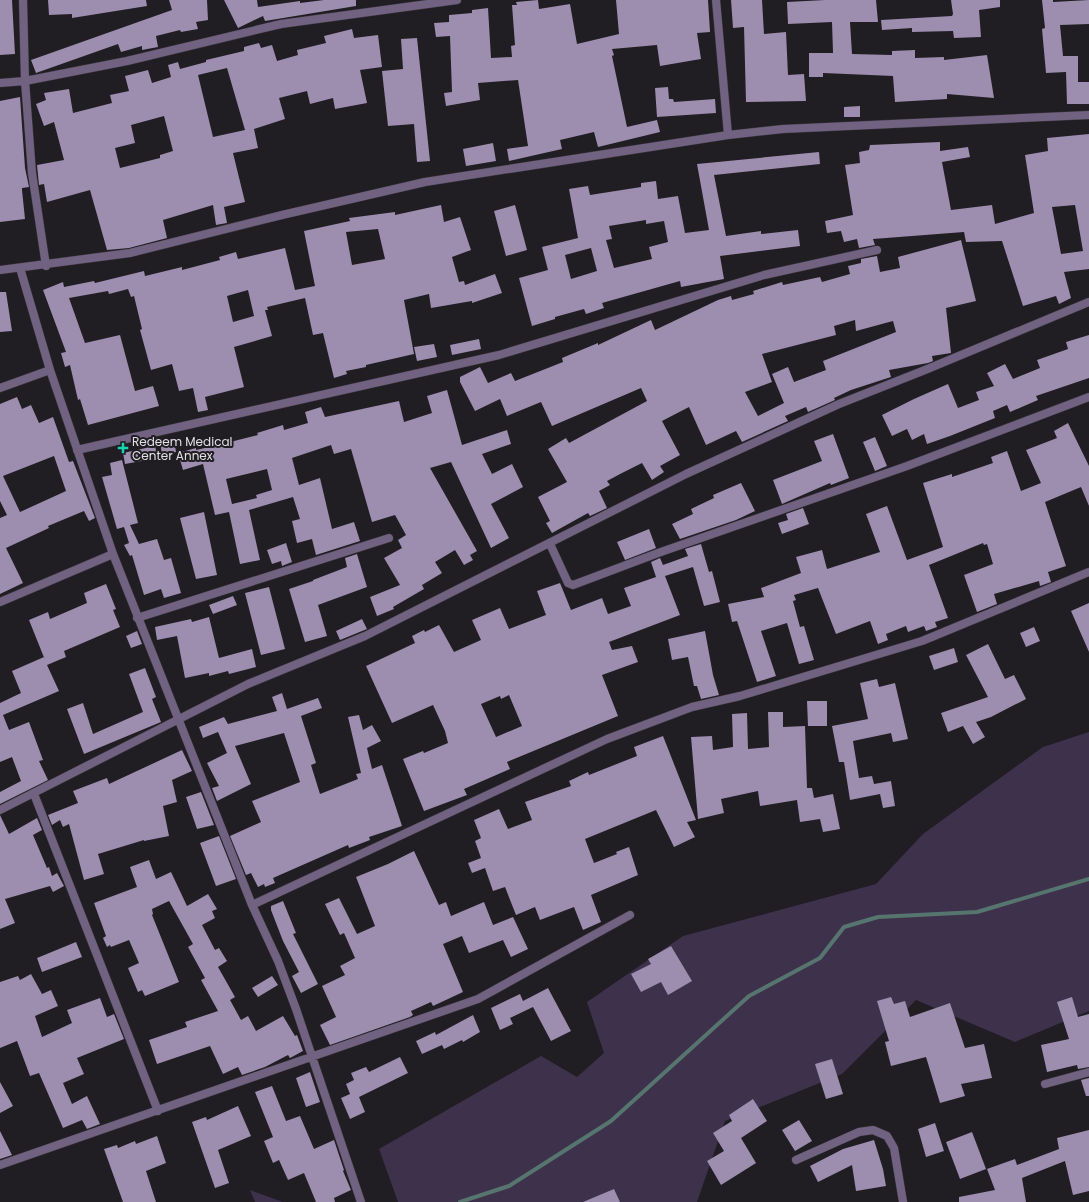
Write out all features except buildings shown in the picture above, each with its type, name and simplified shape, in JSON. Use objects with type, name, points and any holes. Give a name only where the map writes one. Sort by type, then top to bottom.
[{"type":"street","points":[[22,0],[25,81],[32,173],[46,266]]},
{"type":"street","points":[[0,83],[25,81],[127,61],[282,24],[457,0]]},
{"type":"street","points":[[716,0],[728,135]]},
{"type":"street","points":[[0,270],[46,266],[130,254],[282,214],[425,182],[728,135],[783,129],[1089,115]]},
{"type":"street","points":[[77,450],[499,355],[764,275],[877,250]]},
{"type":"street","points":[[20,268],[50,370],[113,554],[137,618],[252,905],[278,961],[313,1057],[361,1202]]},
{"type":"street","points":[[0,810],[248,684],[365,636],[550,544],[686,474],[839,404],[933,367],[1089,302]]},
{"type":"street","points":[[0,388],[50,370]]},
{"type":"street","points":[[550,544],[568,583],[573,585],[658,553],[907,466],[1089,397]]},
{"type":"street","points":[[137,618],[389,538]]},
{"type":"street","points":[[0,602],[113,554]]},
{"type":"street","points":[[252,905],[607,739],[692,707],[740,696],[922,641],[1089,572]]},
{"type":"street","points":[[34,794],[158,1111]]},
{"type":"street","points":[[0,1165],[478,999],[630,915]]},
{"type":"street","points":[[1045,1084],[1089,1072]]},
{"type":"street","points":[[796,1160],[859,1132],[872,1130],[887,1136],[894,1148],[903,1202]]},
{"type":"shaded area","points":[[1089,732],[1089,1011],[1015,1042],[916,1000],[842,1074],[725,1121],[697,1202],[398,1202],[379,1149],[541,1056],[577,1077],[604,1053],[587,1002],[683,936],[876,884],[923,834],[1043,747]]},
{"type":"shaded area","points":[[250,1190],[283,1202],[255,1202]]},
{"type":"waterway","points":[[460,1202],[509,1186],[611,1121],[749,996],[820,958],[844,927],[878,917],[977,912],[1089,879]]},
{"type":"place","name":"Redeem Medical Center Annex","points":[[123,448]]}]
